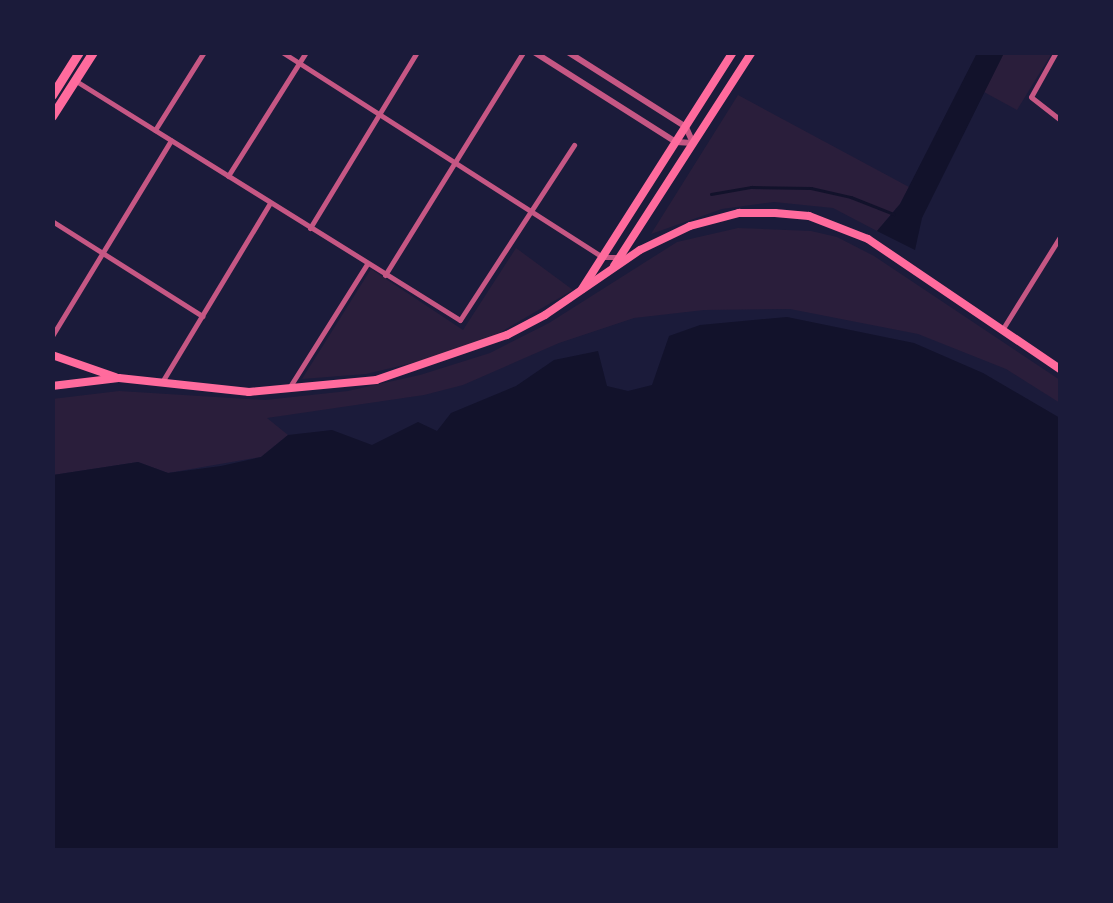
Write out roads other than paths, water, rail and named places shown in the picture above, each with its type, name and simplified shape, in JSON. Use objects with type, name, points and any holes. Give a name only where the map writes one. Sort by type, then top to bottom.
[{"type":"main road","points":[[52,96],[79,52]]},
{"type":"main road","points":[[52,116],[93,52]]},
{"type":"main road","points":[[581,292],[733,52]]},
{"type":"main road","points":[[609,274],[752,52]]},
{"type":"main road","points":[[52,386],[119,378],[249,392],[376,380],[507,335],[666,236],[719,217],[775,213],[809,216],[868,239],[1060,369]]},
{"type":"main road","points":[[52,355],[119,378]]},
{"type":"street","points":[[155,130],[204,52]]},
{"type":"street","points":[[282,52],[603,257],[621,256]]},
{"type":"street","points":[[228,176],[306,52]]},
{"type":"street","points":[[310,228],[418,52]]},
{"type":"street","points":[[385,275],[522,52]]},
{"type":"street","points":[[534,52],[676,142],[693,143],[686,127],[569,53]]},
{"type":"street","points":[[1056,52],[1031,97],[1060,120]]},
{"type":"street","points":[[76,80],[460,320],[574,145]]},
{"type":"street","points":[[52,336],[171,140]]},
{"type":"street","points":[[162,382],[270,203]]},
{"type":"street","points":[[52,221],[202,316]]},
{"type":"street","points":[[1002,330],[1060,236]]},
{"type":"street","points":[[288,390],[367,264]]},
{"type":"waterway","points":[[711,194],[751,187],[811,188],[851,197],[894,214]]}]
